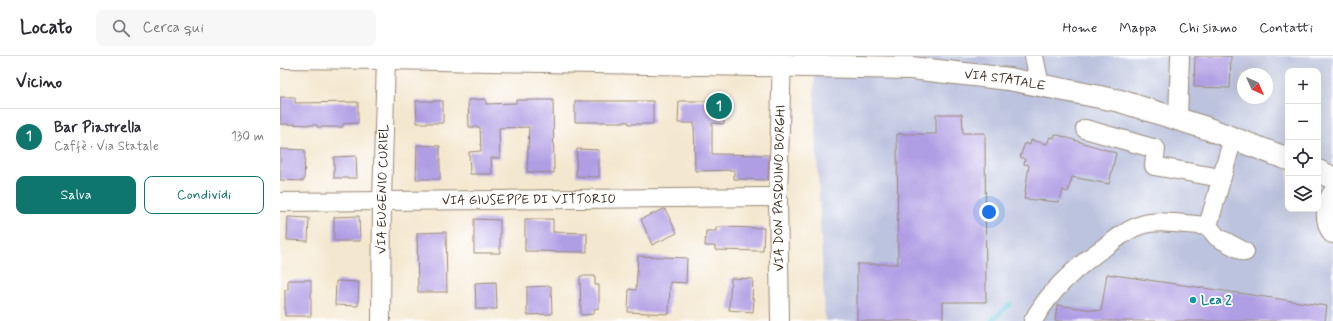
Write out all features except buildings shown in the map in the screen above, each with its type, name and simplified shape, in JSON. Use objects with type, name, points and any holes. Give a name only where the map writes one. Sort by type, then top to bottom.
[{"type":"main road","name":"VIA STATALE","points":[[280,57],[782,61],[911,68],[1009,79],[1120,101],[1178,118],[1285,157]]},
{"type":"main road","points":[[1321,172],[1333,178]]},
{"type":"main road","points":[[1321,192],[1330,202],[1328,218],[1330,228],[1333,232]]},
{"type":"street","points":[[1034,56],[1040,85]]},
{"type":"street","points":[[1178,118],[1180,56]]},
{"type":"street","name":"VIA EUGENIO CURIEL","points":[[381,321],[382,201],[386,58]]},
{"type":"street","name":"VIA DON PASQUINO BORGHI","points":[[780,321],[778,197],[782,61]]},
{"type":"street","points":[[1085,129],[1156,148],[1154,166],[1222,178]]},
{"type":"street","points":[[1208,226],[1233,138]]},
{"type":"street","name":"VIA GIUSEPPE DI VITTORIO","points":[[280,202],[778,197]]},
{"type":"street","points":[[1033,321],[1046,301],[1074,271],[1099,250],[1123,234],[1141,225],[1157,222],[1208,226],[1217,238],[1245,252]]},
{"type":"shaded area","points":[[816,56],[1333,56],[1333,321],[825,321],[814,93]]},
{"type":"waterway","points":[[991,321],[1010,304]]},
{"type":"place","name":"Bar Piastrella","points":[[719,106]]},
{"type":"place","name":"Lea 2","points":[[1193,300]]}]
